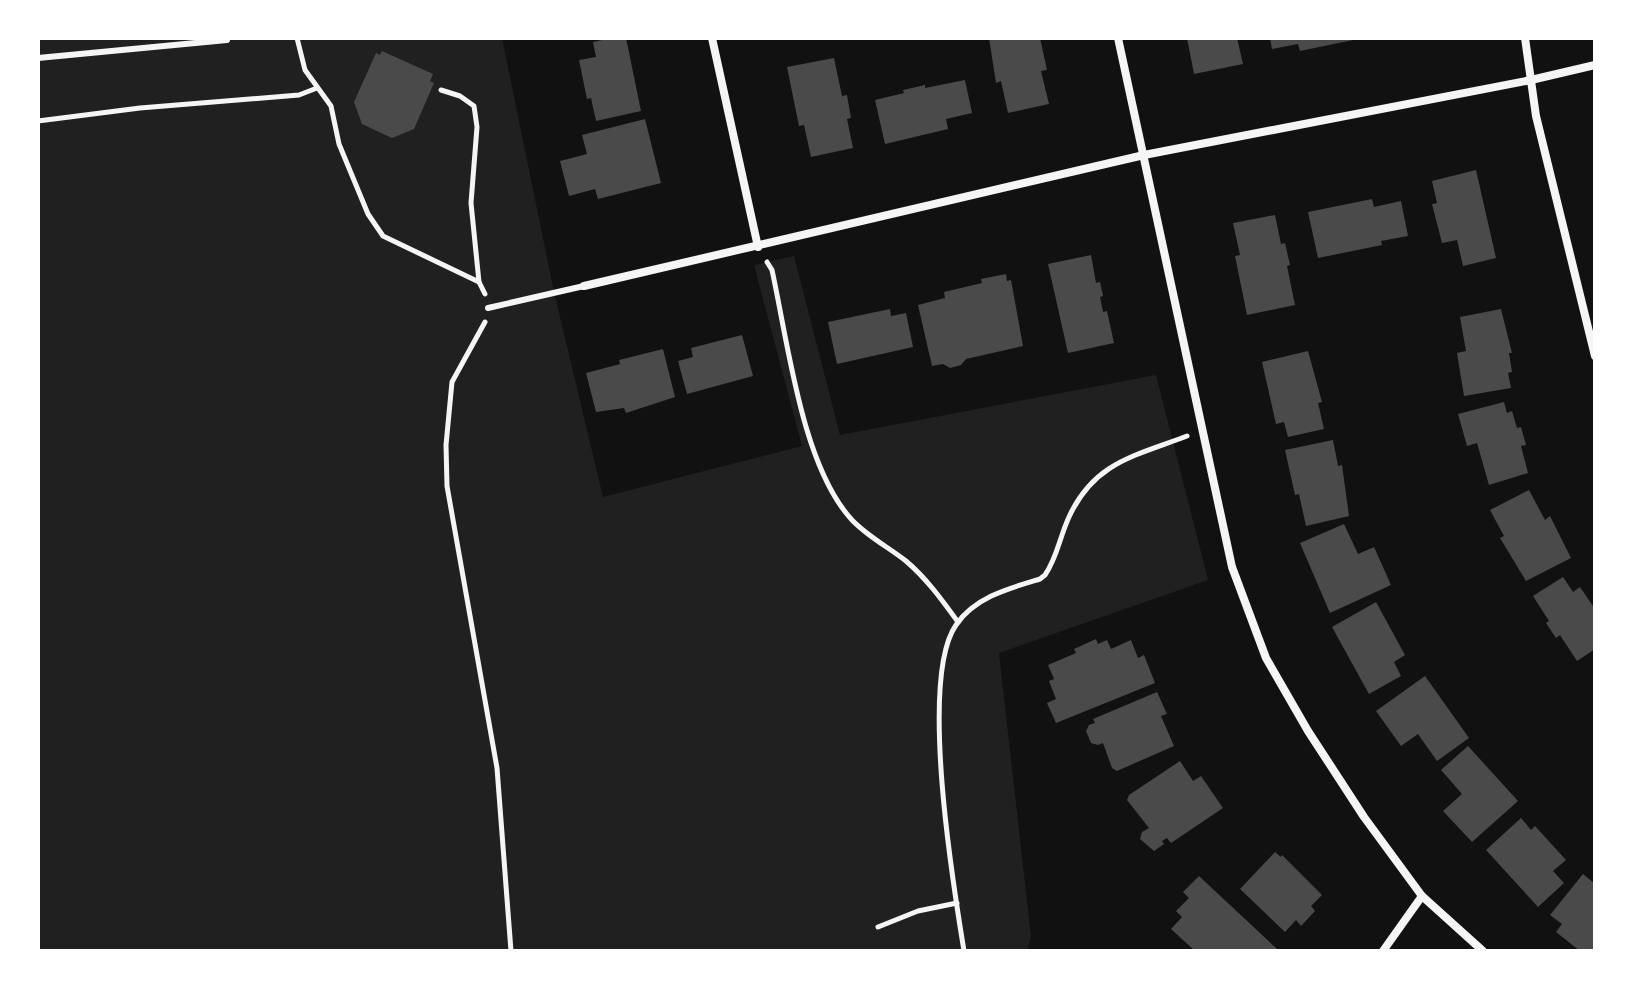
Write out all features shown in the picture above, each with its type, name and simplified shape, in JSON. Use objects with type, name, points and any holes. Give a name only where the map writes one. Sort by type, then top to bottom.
[{"type":"street","points":[[712,38],[758,247]]},
{"type":"street","points":[[1118,38],[1232,567],[1266,658],[1364,817],[1422,896],[1483,951]]},
{"type":"street","points":[[1525,38],[1536,116],[1595,356]]},
{"type":"street","points":[[584,286],[1144,155],[1595,65]]},
{"type":"street","points":[[1383,951],[1422,896]]},
{"type":"lane","points":[[38,58],[227,38]]},
{"type":"lane","points":[[488,308],[584,286]]},
{"type":"path","points":[[297,38],[305,70],[331,106],[339,144],[368,214],[383,236],[479,282]]},
{"type":"path","points":[[38,121],[154,106],[299,95],[317,88]]},
{"type":"path","points":[[441,90],[460,96],[474,106],[477,127],[471,203],[479,282],[485,291],[489,315],[452,382],[446,445],[447,486],[497,768],[511,951]]},
{"type":"path","points":[[758,247],[772,270],[802,410],[820,472],[853,522],[929,582],[958,622]]},
{"type":"path","points":[[964,951],[947,843],[939,703],[941,670],[949,635],[979,602],[1045,575],[1075,503],[1084,488],[1095,479],[1115,464],[1203,430]]},
{"type":"path","points":[[878,927],[918,911],[957,903]]},
{"type":"shaded area","points":[[38,38],[502,38],[554,292],[603,497],[802,446],[754,265],[794,256],[840,435],[1156,375],[1208,580],[999,653],[1031,937],[1027,951],[38,951]]},
{"type":"building","points":[[626,38],[641,111],[596,121],[591,98],[587,99],[579,60],[596,57],[593,42]]},
{"type":"building","points":[[989,38],[1040,38],[1047,70],[1041,71],[1049,104],[1008,113],[1001,81],[996,83]]},
{"type":"building","points":[[1187,38],[1237,38],[1243,64],[1194,74]]},
{"type":"building","points":[[1270,38],[1358,39],[1300,51],[1298,44],[1272,49]]},
{"type":"building","points":[[382,51],[433,74],[430,81],[434,83],[414,129],[392,138],[362,124],[354,102],[376,53],[380,55]]},
{"type":"building","points":[[834,58],[842,96],[847,95],[851,118],[847,119],[853,148],[811,157],[804,125],[799,126],[787,67]]},
{"type":"building","points":[[965,80],[972,113],[946,119],[948,129],[885,144],[875,100],[925,85],[925,88]]},
{"type":"building","points":[[645,119],[661,183],[598,199],[595,189],[569,196],[560,161],[587,154],[582,135]]},
{"type":"building","points":[[1476,170],[1496,258],[1463,266],[1457,240],[1442,243],[1432,204],[1437,203],[1432,181]]},
{"type":"building","points":[[1372,199],[1374,207],[1401,201],[1408,236],[1381,241],[1382,245],[1318,258],[1308,212]]},
{"type":"building","points":[[1275,215],[1281,244],[1285,243],[1290,265],[1287,266],[1295,305],[1247,315],[1235,256],[1240,255],[1233,223]]},
{"type":"building","points":[[1091,255],[1096,283],[1100,282],[1103,296],[1100,297],[1103,312],[1107,311],[1114,343],[1068,353],[1048,264]]},
{"type":"building","points":[[1006,274],[1007,281],[1011,280],[1023,346],[966,359],[961,365],[950,368],[943,364],[932,366],[918,305],[945,298],[944,292]]},
{"type":"building","points":[[890,309],[891,316],[906,313],[913,347],[837,364],[828,322]]},
{"type":"building","points":[[1501,309],[1512,353],[1509,353],[1512,372],[1508,373],[1511,388],[1464,396],[1457,353],[1466,351],[1460,317]]},
{"type":"building","points":[[742,335],[753,376],[687,394],[678,361],[693,357],[691,348]]},
{"type":"building","points":[[663,349],[675,397],[626,413],[624,408],[596,412],[586,373],[620,364],[619,360]]},
{"type":"building","points":[[1308,351],[1322,402],[1318,403],[1324,429],[1288,437],[1284,422],[1276,424],[1262,362]]},
{"type":"building","points":[[1504,402],[1507,413],[1512,411],[1517,428],[1521,427],[1526,445],[1521,446],[1528,473],[1489,485],[1477,443],[1467,446],[1458,414]]},
{"type":"building","points":[[1333,440],[1338,466],[1342,465],[1349,516],[1306,526],[1285,450]]},
{"type":"building","points":[[1529,490],[1545,520],[1550,516],[1571,558],[1526,581],[1500,538],[1504,536],[1490,510]]},
{"type":"building","points":[[1344,524],[1358,554],[1374,547],[1391,585],[1330,613],[1300,543]]},
{"type":"building","points":[[1563,577],[1573,592],[1580,587],[1595,609],[1595,649],[1577,661],[1560,635],[1556,638],[1533,596]]},
{"type":"building","points":[[1376,602],[1405,655],[1394,662],[1401,676],[1369,694],[1332,627]]},
{"type":"building","points":[[1096,639],[1098,644],[1107,640],[1111,649],[1131,640],[1138,658],[1144,655],[1155,683],[1056,723],[1047,703],[1056,699],[1049,681],[1054,679],[1048,665],[1076,653],[1074,649]]},
{"type":"building","points":[[1425,676],[1469,738],[1437,761],[1418,734],[1401,746],[1376,711]]},
{"type":"building","points":[[1157,692],[1167,714],[1161,716],[1174,746],[1117,771],[1112,768],[1103,743],[1091,743],[1086,731],[1089,725],[1095,723],[1093,719]]},
{"type":"building","points":[[1468,746],[1518,801],[1472,842],[1443,811],[1462,794],[1441,770]]},
{"type":"building","points":[[1180,761],[1193,781],[1201,776],[1223,808],[1171,843],[1167,838],[1162,841],[1164,844],[1154,851],[1140,839],[1142,832],[1149,828],[1127,800],[1129,795]]},
{"type":"building","points":[[1521,818],[1531,830],[1535,826],[1566,860],[1553,871],[1564,883],[1538,907],[1486,850]]},
{"type":"building","points":[[1275,852],[1282,855],[1322,895],[1311,906],[1315,911],[1301,926],[1296,920],[1285,932],[1240,889]]},
{"type":"building","points":[[1583,874],[1595,884],[1595,951],[1580,951],[1556,932],[1562,924],[1550,915]]},
{"type":"building","points":[[1199,876],[1277,949],[1195,951],[1171,929],[1182,917],[1176,911],[1189,898],[1183,892]]}]
